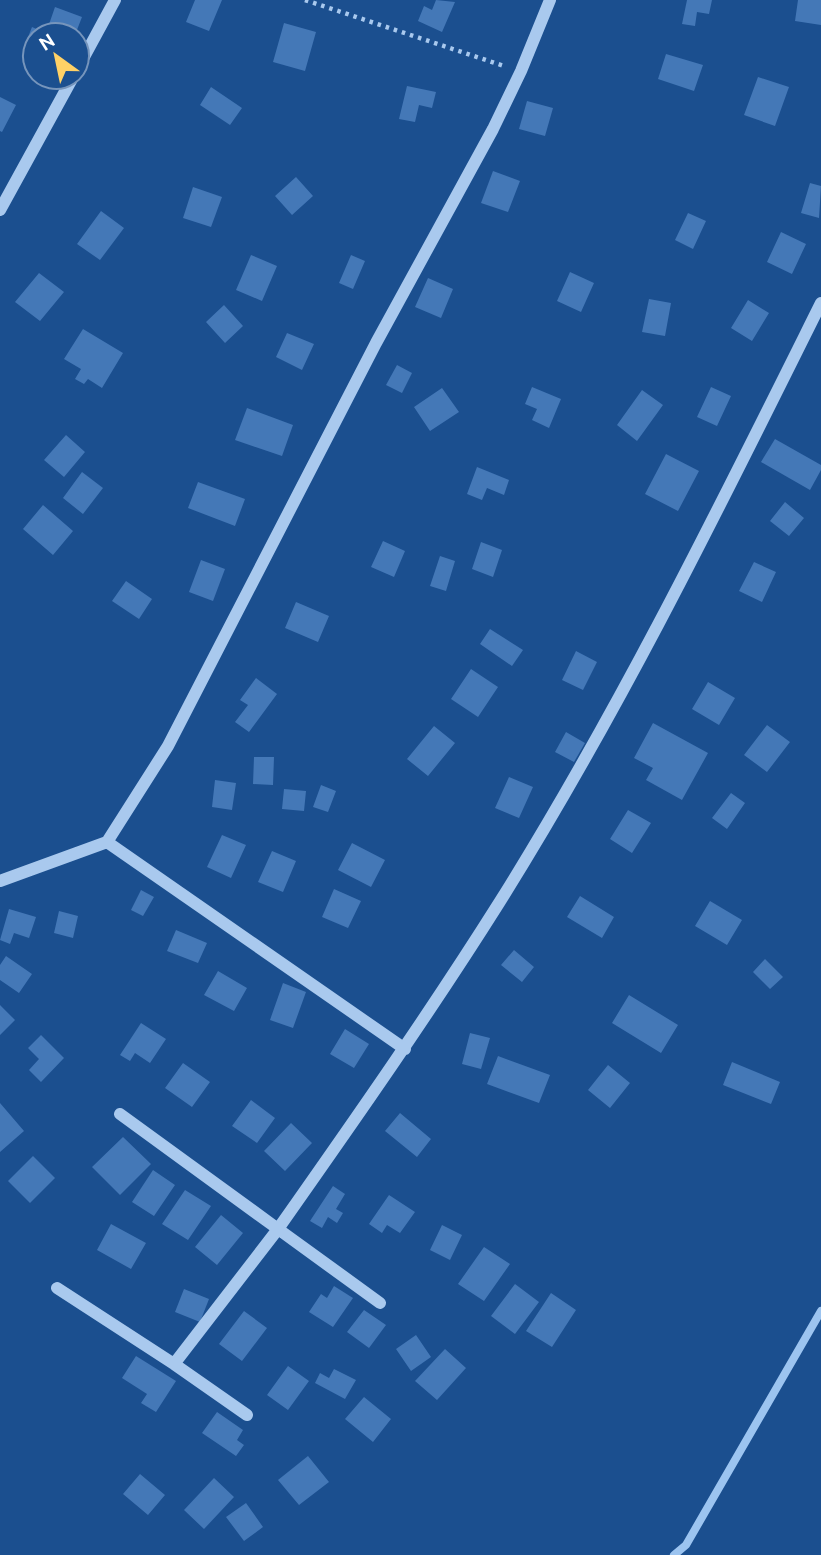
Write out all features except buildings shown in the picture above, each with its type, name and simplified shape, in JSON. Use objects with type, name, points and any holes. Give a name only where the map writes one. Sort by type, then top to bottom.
[{"type":"street","points":[[91,44],[115,0]]},
{"type":"street","points":[[0,881],[107,842],[168,746],[376,343],[493,129],[521,71],[550,0]]},
{"type":"street","points":[[0,210],[65,91]]},
{"type":"street","points":[[174,1364],[278,1229],[405,1048],[500,901],[665,615],[821,303]]},
{"type":"street","points":[[107,842],[405,1048]]},
{"type":"street","points":[[120,1114],[380,1303]]},
{"type":"street","points":[[57,1288],[247,1415]]},
{"type":"path","points":[[305,0],[521,71]]},
{"type":"waterway","points":[[674,1555],[686,1545],[821,1311]]}]
